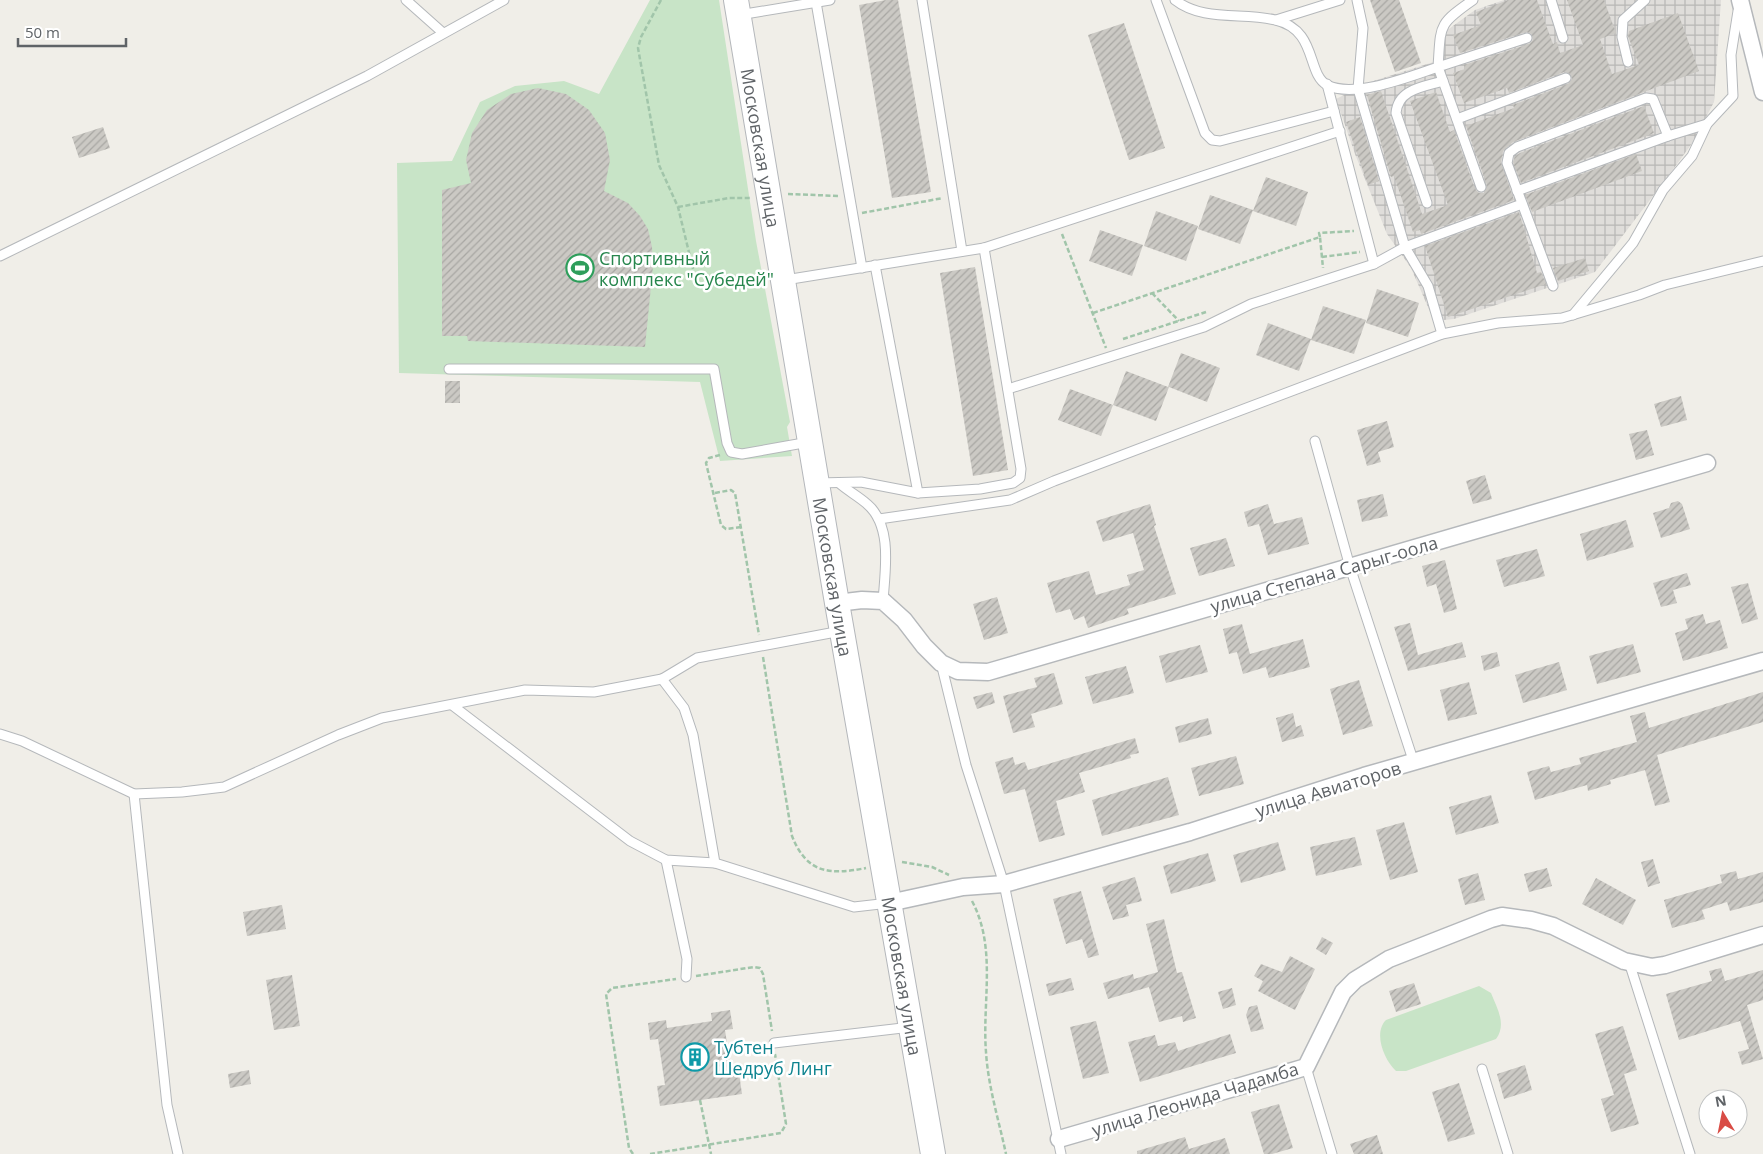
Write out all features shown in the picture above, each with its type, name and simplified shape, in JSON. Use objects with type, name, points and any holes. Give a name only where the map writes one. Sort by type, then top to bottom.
[{"type":"main road","name":"Московская улица","points":[[737,8],[810,442],[828,483],[837,604],[933,1154]]},
{"type":"street","points":[[1740,0],[1763,92]]},
{"type":"street","name":"улица Степана Сарыг-оола","points":[[941,663],[958,671],[988,672],[1707,463]]},
{"type":"street","points":[[837,604],[862,600],[883,601],[904,620],[924,646],[941,663]]},
{"type":"street","name":"улица Авиаторов","points":[[889,903],[963,887],[1004,884],[1190,832],[1414,763],[1763,661]]},
{"type":"street","name":"улица Леонида Чадамба","points":[[1060,1146],[1306,1067],[1344,992],[1355,980],[1389,959],[1491,919],[1514,917],[1553,926],[1629,962],[1652,967],[1665,965],[1763,935]]},
{"type":"lane","points":[[406,0],[442,32]]},
{"type":"lane","points":[[0,256],[367,76],[442,32],[504,0]]},
{"type":"lane","points":[[737,8],[830,0]]},
{"type":"lane","points":[[922,0],[962,251]]},
{"type":"lane","points":[[1156,0],[1206,133],[1212,140],[1220,141],[1334,111]]},
{"type":"lane","points":[[1176,0],[1201,13],[1276,20],[1340,0]]},
{"type":"lane","points":[[1357,0],[1363,28],[1358,89],[1405,247],[1428,286],[1442,334]]},
{"type":"lane","points":[[1473,0],[1445,22],[1440,32],[1438,67],[1481,187]]},
{"type":"lane","points":[[1551,0],[1563,38]]},
{"type":"lane","points":[[1628,62],[1622,37],[1623,20],[1644,0]]},
{"type":"lane","points":[[1573,315],[1633,243],[1663,190],[1692,156],[1707,124],[1733,96],[1731,55],[1740,0]]},
{"type":"lane","points":[[809,2],[853,214],[862,268]]},
{"type":"lane","points":[[1276,20],[1303,36],[1318,76],[1327,84],[1358,89],[1396,82],[1527,38]]},
{"type":"lane","points":[[1456,119],[1566,78]]},
{"type":"lane","points":[[1428,203],[1396,113],[1397,105],[1406,93],[1443,81]]},
{"type":"lane","points":[[1327,84],[1374,264]]},
{"type":"lane","points":[[1553,286],[1507,163],[1507,158],[1512,150],[1646,98],[1653,99],[1655,102],[1668,136]]},
{"type":"lane","points":[[1517,190],[1707,124]]},
{"type":"lane","points":[[782,281],[984,248],[1340,131]]},
{"type":"lane","points":[[1008,389],[1189,332],[1215,322],[1251,304],[1374,264],[1405,247],[1522,204]]},
{"type":"lane","points":[[828,483],[861,482],[918,493],[980,489],[1013,483],[1020,478],[1021,469],[984,248]]},
{"type":"lane","points":[[879,519],[1010,500],[1054,481],[1442,334],[1498,323],[1573,315],[1639,295],[1664,285],[1763,260]]},
{"type":"lane","points":[[875,265],[918,493]]},
{"type":"lane","points":[[449,369],[714,369],[727,443],[731,452],[742,454],[810,442]]},
{"type":"lane","points":[[1315,442],[1350,567],[1414,763]]},
{"type":"lane","points":[[828,483],[848,491],[868,504],[879,519],[886,560],[883,601]]},
{"type":"lane","points":[[0,734],[22,741],[134,794],[182,792],[224,787],[338,735],[382,718],[525,690],[594,692],[662,679],[697,658],[842,631]]},
{"type":"lane","points":[[941,663],[966,765],[1004,884],[1060,1146]]},
{"type":"lane","points":[[662,679],[684,708],[693,735],[715,863]]},
{"type":"lane","points":[[452,705],[630,841],[666,860],[715,863],[854,907],[889,903]]},
{"type":"lane","points":[[134,794],[167,1105],[178,1154]]},
{"type":"lane","points":[[666,860],[687,958],[686,977]]},
{"type":"lane","points":[[1629,962],[1690,1154]]},
{"type":"lane","points":[[774,1043],[911,1027]]},
{"type":"lane","points":[[1306,1067],[1332,1154]]},
{"type":"lane","points":[[1482,1069],[1508,1154]]},
{"type":"path","points":[[661,0],[641,37],[638,48],[659,165],[678,207],[693,269]]},
{"type":"path","points":[[781,194],[849,196]]},
{"type":"path","points":[[853,214],[953,196]]},
{"type":"path","points":[[678,207],[729,198],[750,198]]},
{"type":"path","points":[[1324,280],[1319,233],[1365,230]]},
{"type":"path","points":[[1062,232],[1110,357]]},
{"type":"path","points":[[1093,313],[1320,236]]},
{"type":"path","points":[[1322,257],[1371,251]]},
{"type":"path","points":[[1152,293],[1189,332]]},
{"type":"path","points":[[731,452],[709,458],[706,463],[722,527],[726,529],[741,527]]},
{"type":"path","points":[[715,493],[730,490],[734,492],[744,537],[792,836],[796,847],[804,859],[814,866],[827,871],[842,873],[867,868]]},
{"type":"path","points":[[895,862],[920,864],[938,869],[951,876],[963,887],[978,915],[986,946],[984,1022],[986,1056],[1006,1154]]},
{"type":"path","points":[[633,1154],[629,1148],[606,994],[612,988],[754,967],[760,968],[763,974],[786,1124],[784,1131],[778,1135],[650,1154]]},
{"type":"path","points":[[700,1100],[711,1154]]},
{"type":"shaded area","points":[[1504,0],[1721,0],[1714,102],[1693,142],[1595,272],[1454,319],[1434,321],[1411,268],[1387,234],[1355,154],[1336,99],[1370,82],[1443,59],[1446,31],[1475,10]]},
{"type":"green space","name":"Спортивный комплекс \"Субедей\"","points":[[650,0],[719,0],[756,241],[790,422],[787,427],[792,456],[720,461],[700,382],[399,373],[397,163],[452,161],[480,102],[515,86],[564,81],[599,94]]},
{"type":"green space","points":[[1479,986],[1491,993],[1500,1016],[1501,1028],[1496,1039],[1406,1071],[1396,1071],[1384,1053],[1380,1039],[1382,1025],[1386,1020]]},
{"type":"building","points":[[886,0],[898,0],[931,192],[892,198],[859,5]]},
{"type":"building","points":[[1370,0],[1399,0],[1421,63],[1395,72]]},
{"type":"building","points":[[1508,0],[1537,0],[1553,44],[1557,42],[1560,53],[1583,45],[1567,0],[1604,0],[1616,33],[1600,39],[1612,74],[1639,65],[1628,36],[1629,31],[1678,13],[1699,71],[1513,142],[1503,151],[1501,162],[1514,200],[1421,234],[1420,230],[1413,232],[1394,176],[1391,177],[1367,95],[1381,91],[1422,214],[1448,205],[1410,101],[1436,92],[1450,132],[1454,130],[1475,189],[1479,193],[1484,193],[1487,185],[1466,126],[1514,108],[1513,105],[1568,84],[1572,79],[1570,74],[1564,72],[1509,93],[1507,88],[1464,103],[1453,73],[1465,69],[1464,65],[1529,44],[1533,40],[1532,34],[1526,32],[1460,53],[1453,35],[1481,25],[1476,12]]},
{"type":"building","points":[[1124,23],[1165,148],[1129,160],[1088,35]]},
{"type":"building","points":[[538,88],[566,94],[589,110],[605,133],[610,160],[604,191],[628,203],[640,216],[648,229],[652,247],[653,266],[645,347],[468,341],[467,336],[442,336],[442,190],[471,183],[466,160],[472,133],[487,110],[511,94]]},
{"type":"building","points":[[1644,106],[1654,133],[1521,183],[1513,162],[1520,153]]},
{"type":"building","points":[[1360,117],[1379,181],[1368,185],[1346,122]]},
{"type":"building","points":[[103,127],[110,148],[79,158],[72,137]]},
{"type":"building","points":[[1636,154],[1642,171],[1532,212],[1525,195]]},
{"type":"building","points":[[1266,177],[1308,192],[1296,226],[1253,211]]},
{"type":"building","points":[[1210,195],[1253,210],[1240,244],[1198,229]]},
{"type":"building","points":[[1156,211],[1198,226],[1186,261],[1144,246]]},
{"type":"building","points":[[1519,212],[1537,273],[1541,272],[1546,284],[1448,317],[1425,246]]},
{"type":"building","points":[[1100,230],[1143,245],[1132,276],[1089,261]]},
{"type":"building","points":[[1585,258],[1589,271],[1558,281],[1553,268]]},
{"type":"building","points":[[975,267],[1008,470],[973,476],[940,273]]},
{"type":"building","points":[[1377,289],[1419,303],[1408,337],[1366,323]]},
{"type":"building","points":[[1323,306],[1366,320],[1354,354],[1311,340]]},
{"type":"building","points":[[1268,323],[1311,339],[1299,371],[1256,355]]},
{"type":"building","points":[[1181,353],[1220,368],[1207,402],[1169,387],[1156,421],[1113,405],[1126,371],[1168,387]]},
{"type":"building","points":[[445,381],[460,381],[460,403],[445,403]]},
{"type":"building","points":[[1070,389],[1113,405],[1101,436],[1058,420]]},
{"type":"building","points":[[1681,396],[1687,420],[1661,427],[1654,404]]},
{"type":"building","points":[[1387,421],[1394,447],[1378,452],[1381,462],[1367,466],[1357,430]]},
{"type":"building","points":[[1647,430],[1654,455],[1636,460],[1629,434]]},
{"type":"building","points":[[1485,475],[1492,499],[1473,504],[1466,481]]},
{"type":"building","points":[[1383,494],[1388,516],[1362,522],[1357,500]]},
{"type":"building","points":[[1678,501],[1682,504],[1690,529],[1661,538],[1653,513],[1669,508],[1671,503]]},
{"type":"building","points":[[1150,504],[1156,525],[1154,526],[1176,594],[1127,609],[1129,614],[1088,628],[1084,616],[1074,620],[1070,609],[1056,613],[1047,583],[1089,571],[1096,595],[1130,585],[1127,575],[1144,570],[1133,533],[1103,542],[1096,521]]},
{"type":"building","points":[[1268,504],[1274,524],[1302,517],[1309,544],[1268,555],[1259,524],[1248,527],[1244,512]]},
{"type":"building","points":[[1626,520],[1634,547],[1587,561],[1580,534]]},
{"type":"building","points":[[1226,538],[1235,566],[1199,576],[1190,548]]},
{"type":"building","points":[[1537,549],[1545,576],[1504,587],[1496,560]]},
{"type":"building","points":[[1445,560],[1457,609],[1444,613],[1436,584],[1427,587],[1422,566]]},
{"type":"building","points":[[1687,573],[1691,585],[1673,590],[1677,603],[1661,607],[1653,583]]},
{"type":"building","points":[[1748,583],[1758,619],[1742,624],[1731,587]]},
{"type":"building","points":[[997,597],[1008,633],[984,640],[973,604]]},
{"type":"building","points":[[1703,614],[1706,624],[1720,620],[1728,648],[1683,661],[1675,633],[1688,629],[1685,619]]},
{"type":"building","points":[[1410,623],[1418,655],[1462,642],[1466,657],[1408,671],[1394,627]]},
{"type":"building","points":[[1242,624],[1250,654],[1303,639],[1310,667],[1269,678],[1266,667],[1243,674],[1237,652],[1229,654],[1223,629]]},
{"type":"building","points":[[1633,644],[1641,672],[1597,684],[1589,656]]},
{"type":"building","points":[[1200,645],[1208,672],[1166,683],[1159,656]]},
{"type":"building","points":[[1497,652],[1500,666],[1484,671],[1481,656]]},
{"type":"building","points":[[1559,662],[1567,690],[1523,703],[1515,675]]},
{"type":"building","points":[[1126,666],[1134,693],[1093,704],[1085,677]]},
{"type":"building","points":[[1054,673],[1063,704],[1031,714],[1035,727],[1013,733],[1003,696],[1037,687],[1034,678]]},
{"type":"building","points":[[1359,680],[1373,726],[1343,735],[1330,689]]},
{"type":"building","points":[[1469,682],[1477,714],[1448,721],[1440,690]]},
{"type":"building","points":[[992,692],[995,703],[977,709],[973,697]]},
{"type":"building","points":[[1763,692],[1763,722],[1657,755],[1670,802],[1655,806],[1645,770],[1610,780],[1611,784],[1588,791],[1587,785],[1535,800],[1527,772],[1549,766],[1551,772],[1581,764],[1579,758],[1637,742],[1630,716],[1645,712],[1649,728]]},
{"type":"building","points":[[1293,713],[1296,727],[1301,725],[1304,736],[1282,742],[1276,718]]},
{"type":"building","points":[[1208,718],[1212,734],[1179,743],[1175,727]]},
{"type":"building","points":[[1135,738],[1139,753],[1130,755],[1131,758],[1079,773],[1085,792],[1056,801],[1065,835],[1039,842],[1025,789],[1004,794],[995,762],[1013,757],[1015,765],[1025,762],[1028,770]]},
{"type":"building","points":[[1236,756],[1244,784],[1199,796],[1191,768]]},
{"type":"building","points":[[1168,777],[1179,815],[1102,836],[1092,800]]},
{"type":"building","points":[[1491,795],[1499,823],[1456,835],[1449,807]]},
{"type":"building","points":[[1404,822],[1418,872],[1390,880],[1376,830]]},
{"type":"building","points":[[1355,837],[1362,865],[1316,876],[1310,847]]},
{"type":"building","points":[[1278,842],[1286,870],[1241,883],[1233,855]]},
{"type":"building","points":[[1208,853],[1216,881],[1171,894],[1163,866]]},
{"type":"building","points":[[1653,859],[1660,883],[1648,887],[1641,862]]},
{"type":"building","points":[[1547,868],[1552,886],[1529,892],[1524,874]]},
{"type":"building","points":[[1736,871],[1738,879],[1763,872],[1763,902],[1730,911],[1727,902],[1702,910],[1705,919],[1672,928],[1664,900],[1722,883],[1720,875]]},
{"type":"building","points":[[1478,873],[1485,900],[1465,905],[1458,879]]},
{"type":"building","points":[[1135,877],[1142,901],[1126,905],[1129,916],[1113,920],[1102,887]]},
{"type":"building","points":[[1596,878],[1636,900],[1623,925],[1582,904]]},
{"type":"building","points":[[1081,891],[1099,955],[1088,958],[1082,939],[1066,944],[1053,899]]},
{"type":"building","points":[[282,905],[286,929],[247,936],[243,912]]},
{"type":"building","points":[[1164,919],[1177,973],[1182,972],[1196,1018],[1183,1022],[1182,1016],[1159,1022],[1149,987],[1108,999],[1103,983],[1133,974],[1134,979],[1158,972],[1146,924]]},
{"type":"building","points":[[1322,937],[1333,943],[1326,955],[1316,949]]},
{"type":"building","points":[[1290,956],[1315,969],[1295,1010],[1258,991],[1263,981],[1254,976],[1261,964],[1282,972]]},
{"type":"building","points":[[1721,968],[1725,981],[1763,970],[1763,1000],[1747,1005],[1763,1059],[1742,1065],[1738,1052],[1749,1049],[1740,1021],[1679,1040],[1666,994],[1712,981],[1709,971]]},
{"type":"building","points":[[292,975],[300,1026],[274,1030],[266,980]]},
{"type":"building","points":[[1071,978],[1074,990],[1049,996],[1046,984]]},
{"type":"building","points":[[1414,983],[1421,1004],[1396,1012],[1389,991]]},
{"type":"building","points":[[1232,988],[1236,1005],[1223,1009],[1218,992]]},
{"type":"building","points":[[1257,1005],[1264,1029],[1251,1032],[1246,1015],[1249,1007]]},
{"type":"building","name":"Тубтен Шедруб Линг","points":[[730,1010],[733,1029],[725,1030],[732,1075],[739,1073],[742,1094],[660,1106],[657,1086],[665,1085],[658,1039],[650,1040],[648,1023],[666,1020],[667,1028],[712,1021],[711,1013]]},
{"type":"building","points":[[1096,1021],[1109,1073],[1083,1079],[1070,1027]]},
{"type":"building","points":[[1623,1026],[1637,1070],[1624,1074],[1639,1124],[1611,1132],[1601,1099],[1614,1095],[1595,1034]]},
{"type":"building","points":[[1230,1034],[1236,1053],[1140,1082],[1128,1042],[1155,1035],[1158,1046],[1175,1042],[1178,1051]]},
{"type":"building","points":[[1525,1065],[1532,1090],[1504,1099],[1497,1074]]},
{"type":"building","points":[[249,1070],[251,1084],[230,1088],[228,1074]]},
{"type":"building","points":[[1459,1083],[1475,1134],[1448,1142],[1432,1092]]},
{"type":"building","points":[[1279,1104],[1293,1148],[1272,1154],[1264,1154],[1251,1112]]},
{"type":"building","points":[[1377,1135],[1383,1154],[1354,1154],[1350,1144]]},
{"type":"building","points":[[1185,1137],[1189,1149],[1225,1138],[1230,1154],[1137,1154],[1137,1151]]},
{"type":"place","name":"Спортивный комплекс \"Субедей\"","points":[[580,268]]},
{"type":"place","name":"Тубтен Шедруб Линг","points":[[695,1057]]}]
